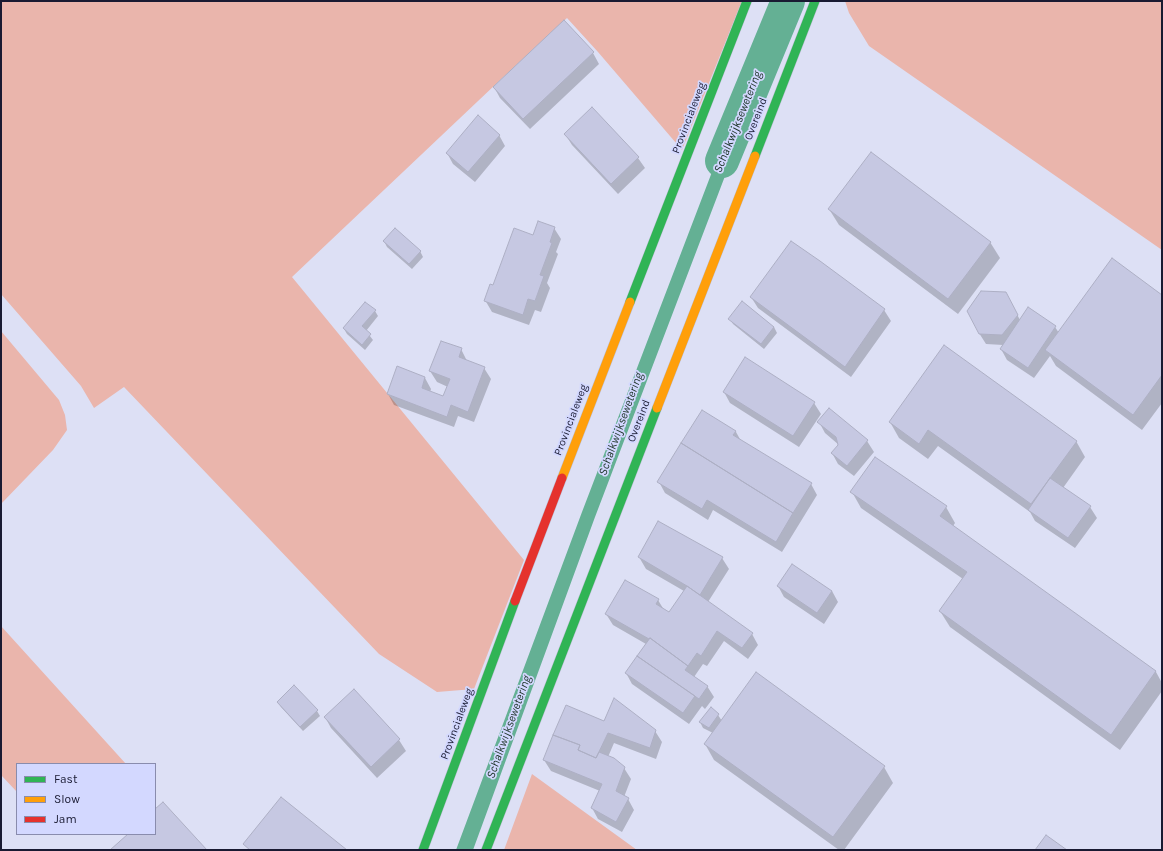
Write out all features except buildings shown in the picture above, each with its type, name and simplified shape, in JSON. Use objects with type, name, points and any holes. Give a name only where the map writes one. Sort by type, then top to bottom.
[{"type":"street","name":"Provincialeweg","points":[[423,850],[536,540],[747,1]]},
{"type":"street","name":"Overeind","points":[[486,850],[815,1]]},
{"type":"shaded area","points":[[1,1],[742,1],[682,150],[567,18],[292,277],[524,560],[474,689],[437,692],[379,654],[124,387],[94,408],[81,386],[1,294]]},
{"type":"shaded area","points":[[845,1],[1162,1],[1162,250],[869,46],[849,13]]},
{"type":"shaded area","points":[[1,331],[59,400],[65,415],[67,430],[53,450],[1,504]]},
{"type":"shaded area","points":[[1,626],[125,763],[16,763],[16,791],[1,775]]},
{"type":"shaded area","points":[[532,774],[637,850],[504,850]]},
{"type":"water","points":[[733,117],[746,121],[595,517],[473,850],[456,850],[582,512]]},
{"type":"waterway","name":"Schalkwijksewetering","points":[[722,161],[788,1]]},
{"type":"traffic: fast","points":[[630,302],[747,1]]},
{"type":"traffic: fast","points":[[755,156],[815,1]]},
{"type":"traffic: fast","points":[[486,850],[657,408]]},
{"type":"traffic: fast","points":[[423,850],[515,601]]},
{"type":"traffic: slow","points":[[657,408],[755,156]]},
{"type":"traffic: slow","points":[[562,478],[630,302]]},
{"type":"traffic: jam","points":[[515,601],[562,478]]}]
